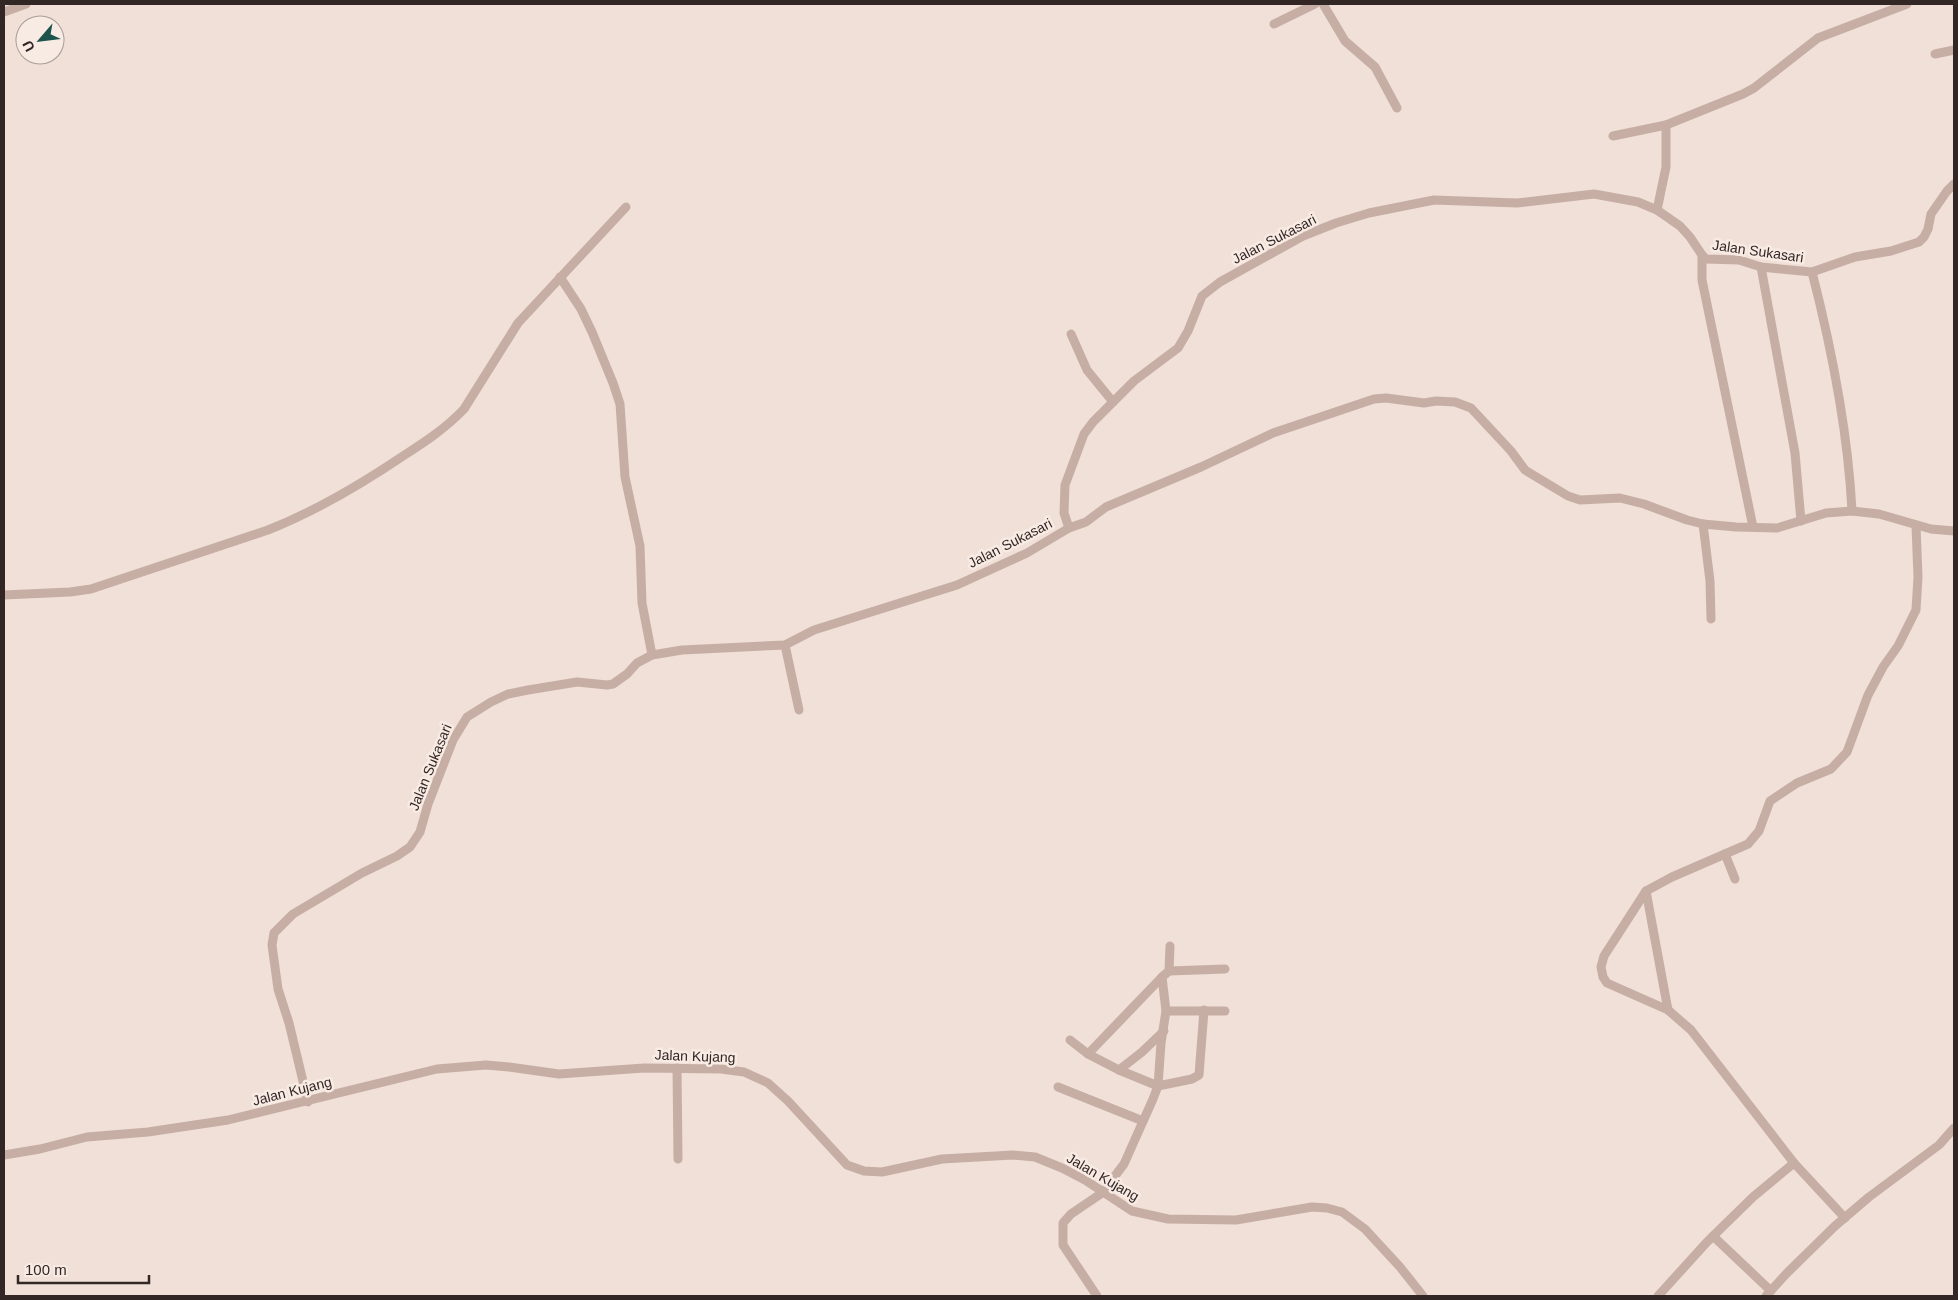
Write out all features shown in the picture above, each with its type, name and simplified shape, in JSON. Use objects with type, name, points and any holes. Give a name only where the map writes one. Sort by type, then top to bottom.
[{"type":"street","points":[[4,12],[26,4]]},
{"type":"street","points":[[1274,24],[1315,4]]},
{"type":"street","points":[[1323,4],[1345,41],[1375,67],[1397,108]]},
{"type":"street","points":[[1613,136],[1666,125],[1754,88],[1818,38],[1907,4]]},
{"type":"street","points":[[1935,54],[1954,50]]},
{"type":"street","points":[[1657,210],[1666,167],[1666,125]]},
{"type":"street","name":"Jalan Sukasari","points":[[308,1102],[289,1022],[278,990],[272,945],[274,933],[293,914],[410,847],[420,832],[428,804],[453,740],[467,718],[490,702],[508,694],[577,682],[613,684],[637,663],[652,655],[682,650],[785,645],[814,630],[957,585],[1027,553],[1069,528],[1064,513],[1064,485],[1084,434],[1093,422],[1134,381],[1178,348],[1188,331],[1202,296],[1210,288],[1303,236],[1369,213],[1434,200],[1517,203],[1594,194],[1638,202],[1657,210],[1680,226],[1702,255],[1713,260],[1744,260],[1761,267],[1812,272],[1856,257],[1891,251],[1919,242],[1928,230],[1931,214],[1954,184]]},
{"type":"street","points":[[4,595],[58,593],[91,588],[268,530],[348,492],[437,434],[464,409],[512,330],[626,207]]},
{"type":"street","points":[[1702,255],[1702,280],[1753,527]]},
{"type":"street","points":[[1761,267],[1795,453],[1801,521]]},
{"type":"street","points":[[1812,272],[1830,344],[1850,468],[1852,511]]},
{"type":"street","points":[[560,277],[581,309],[592,332],[620,404],[625,478],[640,546],[642,603],[652,655]]},
{"type":"street","points":[[1070,334],[1087,370],[1113,402]]},
{"type":"street","points":[[1069,528],[1086,522],[1106,507],[1201,468],[1273,433],[1374,399],[1386,398],[1424,403],[1436,401],[1455,402],[1471,408],[1511,450],[1525,470],[1568,496],[1580,500],[1627,499],[1703,524],[1736,528],[1777,528],[1826,514],[1852,511],[1879,514],[1916,526],[1954,531]]},
{"type":"street","points":[[1703,524],[1710,581],[1711,619]]},
{"type":"street","points":[[1845,1218],[1794,1163],[1691,1030],[1668,1010],[1607,983],[1603,977],[1601,967],[1604,956],[1646,892],[1672,877],[1748,844],[1759,831],[1770,800],[1797,783],[1831,769],[1847,752],[1868,695],[1883,667],[1898,646],[1916,610],[1918,576],[1916,526]]},
{"type":"street","points":[[785,645],[799,710]]},
{"type":"street","points":[[1725,854],[1735,879]]},
{"type":"street","points":[[1646,892],[1668,1010]]},
{"type":"street","points":[[1097,1296],[1063,1245],[1063,1223],[1071,1214],[1102,1193],[1124,1164],[1158,1086],[1161,1043],[1166,1010],[1165,974],[1170,946]]},
{"type":"street","points":[[1088,1054],[1165,974],[1225,969]]},
{"type":"street","points":[[1166,1010],[1225,1011]]},
{"type":"street","points":[[1070,1040],[1088,1054],[1119,1070],[1158,1086],[1192,1079],[1199,1075],[1204,1010]]},
{"type":"street","points":[[1119,1070],[1142,1052],[1164,1030]]},
{"type":"street","name":"Jalan Kujang","points":[[4,1155],[40,1149],[87,1137],[192,1127],[308,1102],[438,1069],[509,1066],[559,1074],[644,1068],[721,1069],[744,1072],[768,1083],[788,1101],[848,1165],[864,1171],[882,1172],[942,1159],[1013,1155],[1035,1157],[1062,1168],[1132,1211],[1168,1220],[1236,1220],[1312,1207],[1342,1212],[1365,1229],[1400,1267],[1423,1296]]},
{"type":"street","points":[[677,1068],[678,1159]]},
{"type":"street","points":[[1058,1087],[1143,1121]]},
{"type":"street","points":[[1713,1236],[1768,1294],[1787,1272],[1845,1218],[1939,1145],[1954,1128]]},
{"type":"street","points":[[1658,1296],[1713,1236],[1753,1197],[1794,1163]]}]
